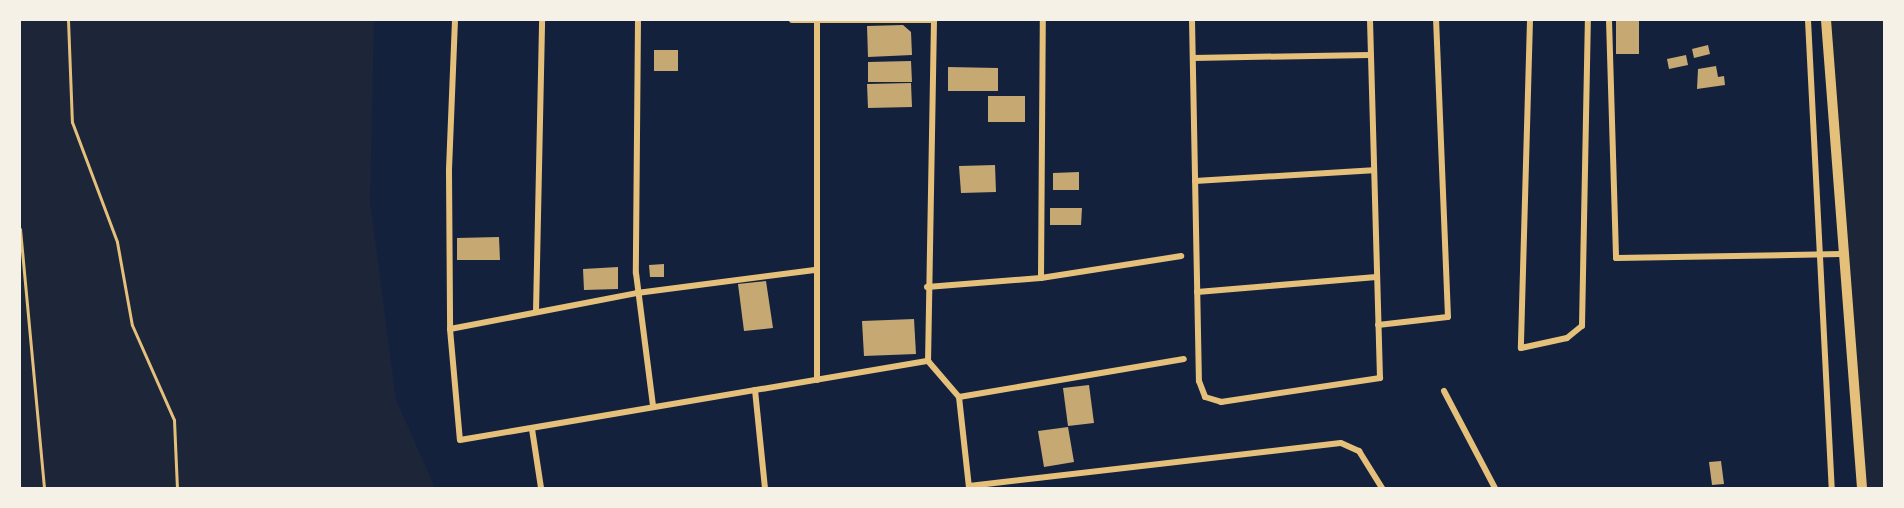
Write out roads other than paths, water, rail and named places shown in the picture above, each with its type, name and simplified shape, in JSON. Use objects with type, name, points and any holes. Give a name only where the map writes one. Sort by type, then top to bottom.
[{"type":"street","points":[[455,20],[449,171],[450,329],[460,440],[532,429],[653,405],[928,361]]},
{"type":"street","points":[[536,312],[542,20]]},
{"type":"street","points":[[638,20],[637,293],[653,405]]},
{"type":"street","points":[[792,20],[934,20],[927,287],[928,361],[959,397],[969,487],[1341,443],[1359,451],[1382,489]]},
{"type":"street","points":[[817,20],[815,270],[817,380]]},
{"type":"street","points":[[1041,278],[1043,20]]},
{"type":"street","points":[[1192,20],[1199,381],[1205,397],[1212,401],[1380,378],[1370,20]]},
{"type":"street","points":[[1378,325],[1448,317],[1436,20]]},
{"type":"street","points":[[1530,20],[1521,348],[1567,338],[1582,326],[1588,20]]},
{"type":"street","points":[[1609,20],[1616,258],[1841,254]]},
{"type":"street","points":[[1808,20],[1832,489]]},
{"type":"street","points":[[1826,20],[1841,254],[1862,489]]},
{"type":"street","points":[[1193,58],[1370,55]]},
{"type":"street","points":[[1195,181],[1373,171]]},
{"type":"street","points":[[927,287],[1041,278],[1181,256]]},
{"type":"street","points":[[450,329],[637,293],[815,270]]},
{"type":"street","points":[[1197,292],[1376,277]]},
{"type":"street","points":[[959,397],[1184,359]]},
{"type":"street","points":[[755,390],[765,489]]},
{"type":"street","points":[[1444,391],[1495,489]]},
{"type":"street","points":[[532,429],[541,489]]}]
